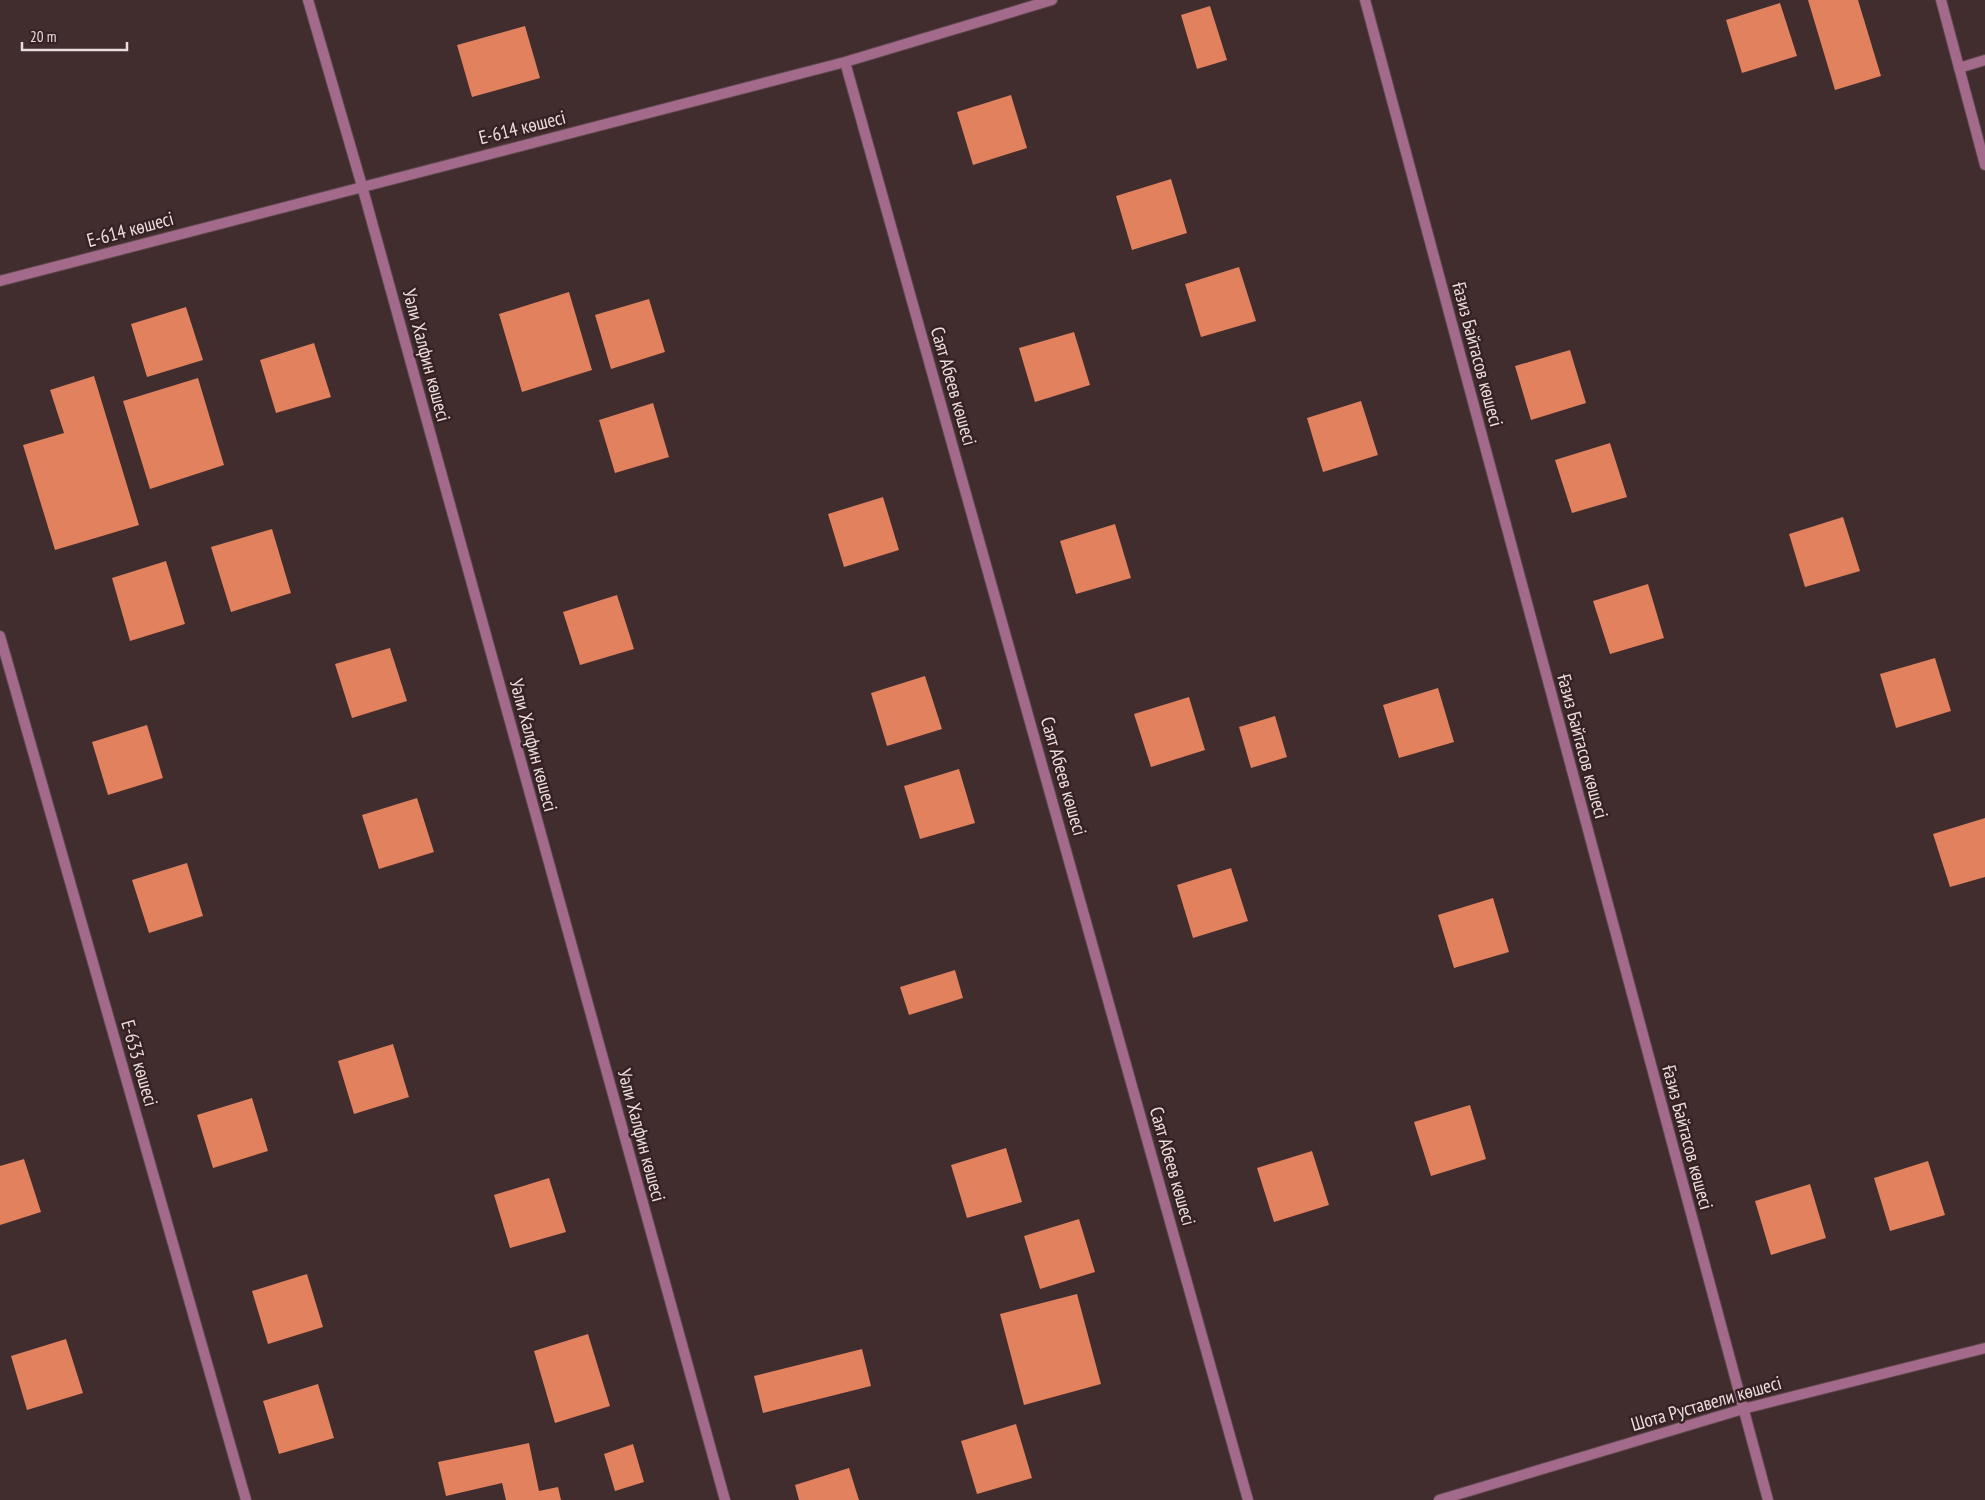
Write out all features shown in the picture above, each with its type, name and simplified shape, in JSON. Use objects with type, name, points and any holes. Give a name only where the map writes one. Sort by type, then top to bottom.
[{"type":"street","name":"Уәли Халфин көшесі","points":[[308,0],[362,186],[725,1500]]},
{"type":"street","name":"Е-614 көшесі","points":[[0,281],[845,62],[1052,0]]},
{"type":"street","name":"Ғазиз Байтасов көшесі","points":[[1365,0],[1768,1500]]},
{"type":"street","points":[[1941,0],[1985,165]]},
{"type":"street","points":[[1960,68],[1985,60]]},
{"type":"street","name":"Саят Абеев көшесі","points":[[845,62],[1248,1500]]},
{"type":"street","name":"Е-633 көшесі","points":[[0,636],[246,1500]]},
{"type":"street","name":"Шота Руставели көшесі","points":[[1439,1500],[1744,1409],[1985,1348]]},
{"type":"building","points":[[1808,0],[1858,0],[1881,76],[1835,90]]},
{"type":"building","points":[[1780,3],[1797,56],[1742,73],[1726,20]]},
{"type":"building","points":[[1210,6],[1227,60],[1197,69],[1181,15]]},
{"type":"building","points":[[525,26],[540,78],[472,97],[457,45]]},
{"type":"building","points":[[1011,95],[1027,148],[973,165],[957,112]]},
{"type":"building","points":[[1171,179],[1187,233],[1132,250],[1116,196]]},
{"type":"building","points":[[1239,267],[1256,321],[1201,337],[1185,284]]},
{"type":"building","points":[[569,292],[592,370],[522,392],[499,314]]},
{"type":"building","points":[[649,299],[665,352],[611,369],[595,315]]},
{"type":"building","points":[[186,307],[203,360],[147,377],[131,324]]},
{"type":"building","points":[[1074,332],[1090,385],[1035,402],[1019,348]]},
{"type":"building","points":[[314,343],[331,397],[276,413],[260,360]]},
{"type":"building","points":[[1570,350],[1586,403],[1531,420],[1515,366]]},
{"type":"building","points":[[94,376],[139,525],[55,550],[23,445],[64,433],[50,390]]},
{"type":"building","points":[[198,378],[224,465],[150,489],[123,401]]},
{"type":"building","points":[[1361,401],[1378,455],[1323,472],[1307,418]]},
{"type":"building","points":[[653,403],[669,457],[615,473],[599,420]]},
{"type":"building","points":[[1610,443],[1627,497],[1572,513],[1555,460]]},
{"type":"building","points":[[883,497],[899,550],[844,567],[828,514]]},
{"type":"building","points":[[1843,517],[1860,571],[1805,587],[1789,534]]},
{"type":"building","points":[[1115,524],[1131,578],[1076,594],[1060,541]]},
{"type":"building","points":[[272,529],[291,593],[231,612],[211,547]]},
{"type":"building","points":[[166,561],[185,624],[130,641],[112,578]]},
{"type":"building","points":[[1648,584],[1664,638],[1610,654],[1593,601]]},
{"type":"building","points":[[617,595],[634,649],[580,665],[563,612]]},
{"type":"building","points":[[390,648],[407,701],[352,718],[335,664]]},
{"type":"building","points":[[1935,658],[1951,711],[1896,728],[1880,674]]},
{"type":"building","points":[[925,676],[942,729],[887,746],[871,693]]},
{"type":"building","points":[[1438,688],[1454,742],[1399,758],[1383,705]]},
{"type":"building","points":[[1189,697],[1205,750],[1151,767],[1134,714]]},
{"type":"building","points":[[1275,716],[1287,757],[1251,768],[1239,727]]},
{"type":"building","points":[[147,725],[163,778],[108,795],[92,742]]},
{"type":"building","points":[[959,769],[975,823],[920,839],[904,786]]},
{"type":"building","points":[[417,798],[434,852],[379,869],[362,815]]},
{"type":"building","points":[[1985,818],[1985,877],[1950,887],[1933,834]]},
{"type":"building","points":[[187,863],[203,916],[149,933],[132,880]]},
{"type":"building","points":[[1231,868],[1248,921],[1193,938],[1177,885]]},
{"type":"building","points":[[1493,898],[1509,952],[1454,968],[1438,915]]},
{"type":"building","points":[[955,970],[963,998],[909,1015],[900,987]]},
{"type":"building","points":[[393,1044],[409,1097],[354,1114],[338,1061]]},
{"type":"building","points":[[252,1098],[268,1151],[213,1168],[197,1115]]},
{"type":"building","points":[[1470,1105],[1486,1159],[1431,1176],[1414,1122]]},
{"type":"building","points":[[1006,1148],[1022,1202],[967,1218],[951,1165]]},
{"type":"building","points":[[1312,1151],[1329,1205],[1274,1222],[1257,1168]]},
{"type":"building","points":[[24,1159],[41,1212],[0,1225],[0,1166]]},
{"type":"building","points":[[1928,1161],[1945,1215],[1890,1231],[1874,1178]]},
{"type":"building","points":[[549,1178],[566,1232],[510,1248],[494,1195]]},
{"type":"building","points":[[1810,1184],[1826,1238],[1771,1255],[1755,1201]]},
{"type":"building","points":[[1079,1219],[1095,1272],[1040,1289],[1024,1236]]},
{"type":"building","points":[[307,1274],[323,1327],[268,1344],[252,1291]]},
{"type":"building","points":[[1077,1294],[1101,1384],[1024,1405],[1000,1314]]},
{"type":"building","points":[[588,1334],[610,1406],[555,1423],[534,1351]]},
{"type":"building","points":[[66,1339],[83,1393],[27,1410],[11,1356]]},
{"type":"building","points":[[862,1349],[871,1386],[763,1413],[754,1376]]},
{"type":"building","points":[[318,1384],[334,1438],[279,1454],[263,1401]]},
{"type":"building","points":[[1016,1424],[1032,1478],[977,1494],[961,1441]]},
{"type":"building","points":[[529,1443],[539,1491],[558,1487],[561,1500],[506,1500],[502,1483],[446,1496],[438,1462]]},
{"type":"building","points":[[633,1444],[644,1482],[615,1491],[604,1454]]},
{"type":"building","points":[[849,1468],[859,1500],[799,1500],[795,1485]]}]
